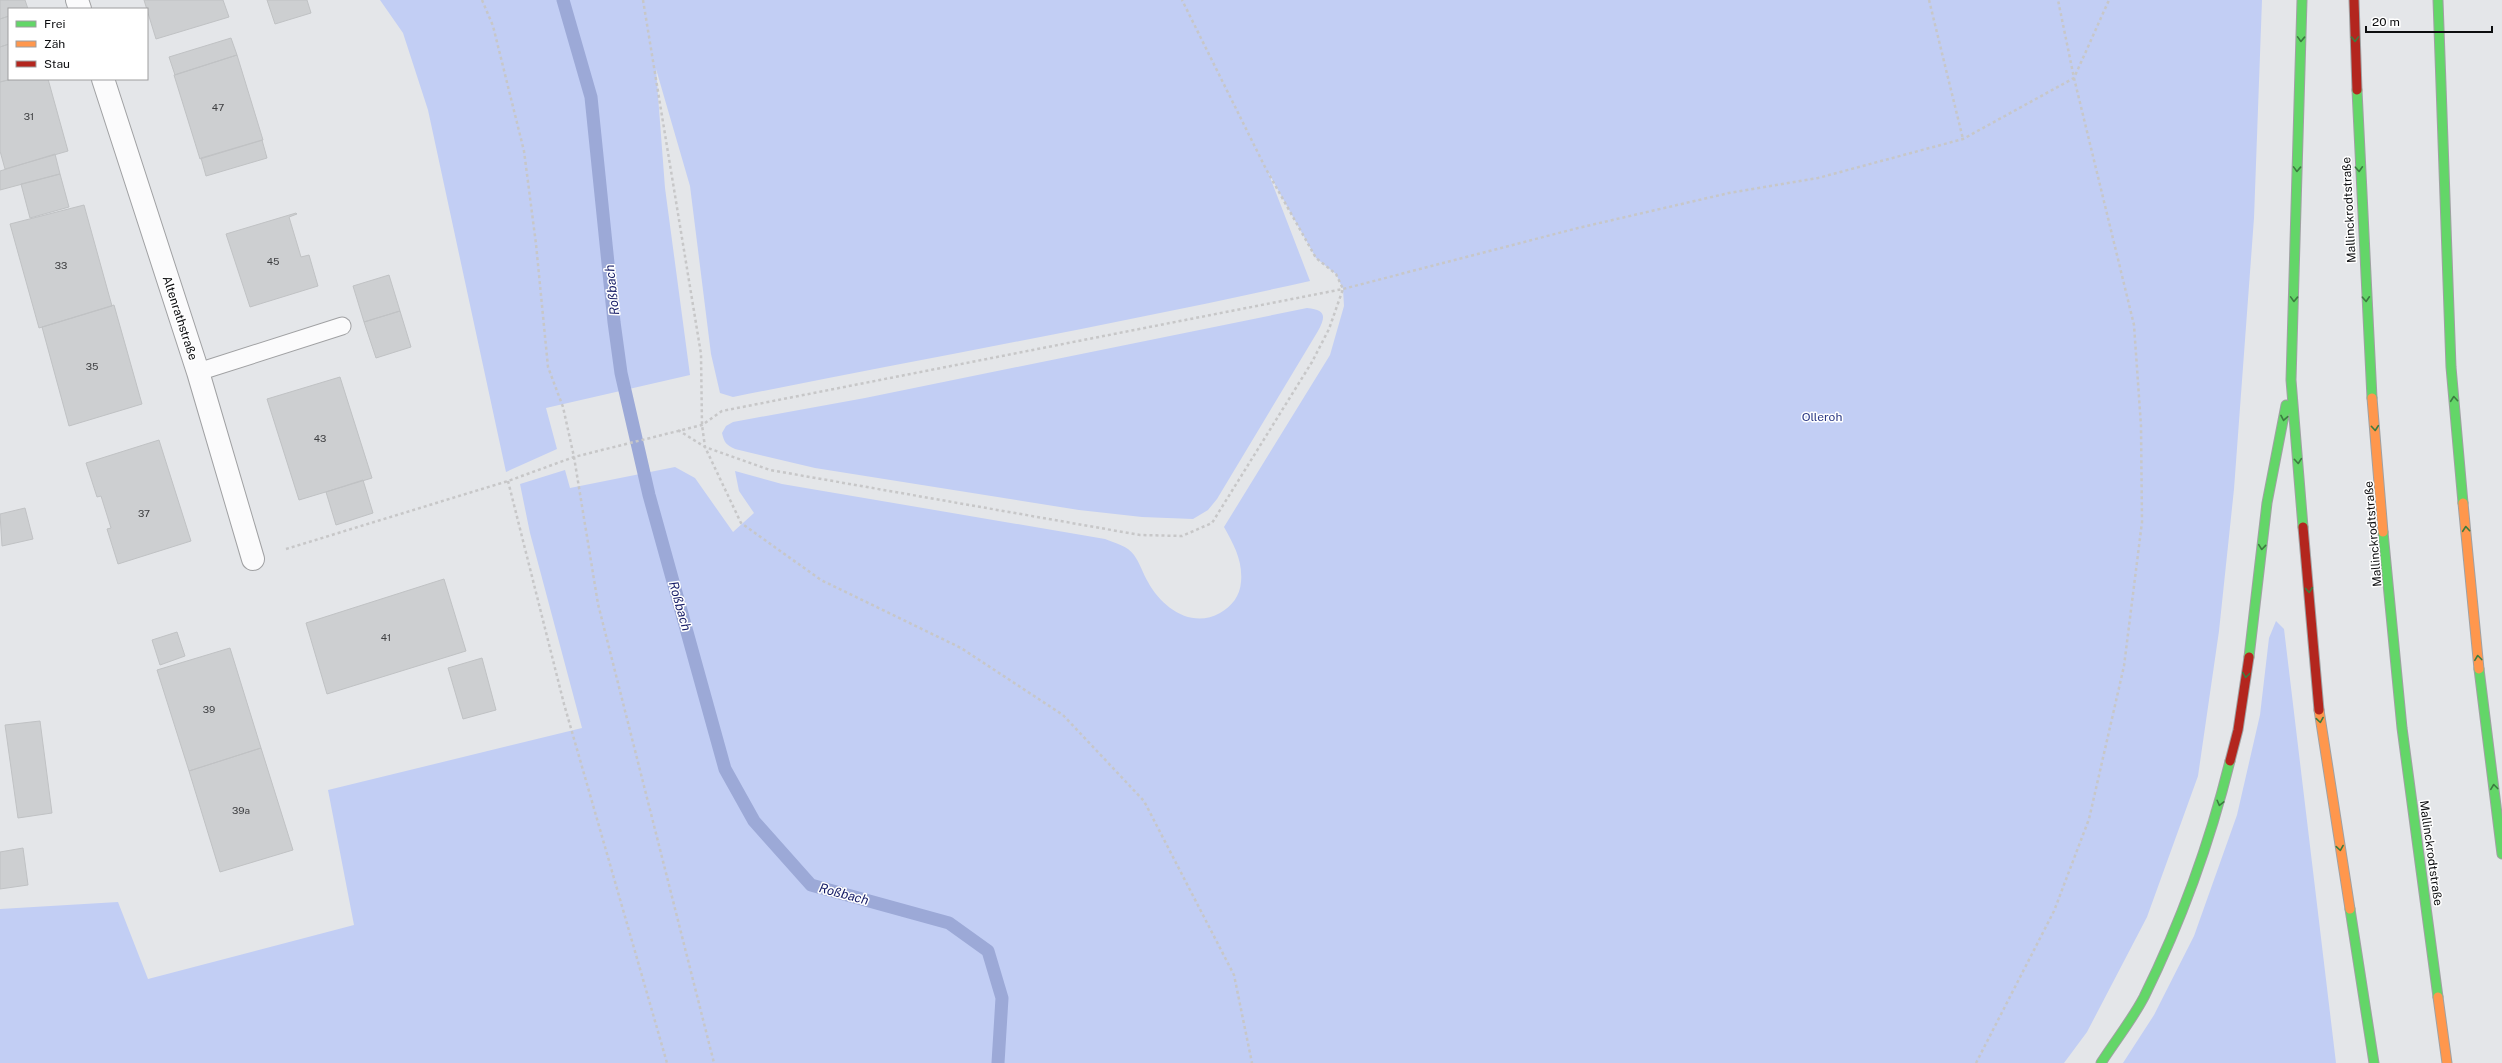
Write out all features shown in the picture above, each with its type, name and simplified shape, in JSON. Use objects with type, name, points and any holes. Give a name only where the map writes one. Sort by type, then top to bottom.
[{"type":"highway","points":[[2302,0],[2291,380],[2319,714],[2374,1063]]},
{"type":"highway","name":"Mallinckrodtstraße","points":[[2354,0],[2357,132],[2369,368],[2402,728],[2447,1063]]},
{"type":"highway","points":[[2438,0],[2451,368],[2477,654],[2502,854]]},
{"type":"highway","points":[[2101,1063],[2144,998],[2185,905],[2217,814],[2238,730],[2254,621],[2267,503],[2291,380]]},
{"type":"street","name":"Altenrathstraße","points":[[103,80],[198,372],[253,559]]},
{"type":"lane","points":[[198,372],[342,326]]},
{"type":"path","points":[[482,0],[493,26],[524,151],[548,367],[563,407],[574,456],[598,604],[714,1063]]},
{"type":"path","points":[[643,0],[701,354],[702,425],[704,447],[742,523],[821,580],[961,648],[1063,714],[1144,801],[1234,975],[1252,1063]]},
{"type":"path","points":[[678,430],[704,447],[770,470],[1140,535],[1182,536],[1212,523],[1312,362],[1329,329],[1343,289],[1336,274],[1316,258],[1278,189],[1182,0]]},
{"type":"path","points":[[1929,0],[1964,139]]},
{"type":"path","points":[[1976,1063],[2054,911],[2089,819],[2124,666],[2142,522],[2140,426],[2134,325],[2074,78],[2058,0]]},
{"type":"path","points":[[253,559],[508,480],[574,456],[702,425],[722,411],[1343,289],[1578,228],[1714,196],[1818,178],[1964,139],[2074,78],[2109,0]]},
{"type":"path","points":[[508,480],[564,704],[667,1063]]},
{"type":"green space","name":"Olleroh","points":[[380,0],[2262,0],[2254,218],[2234,489],[2219,631],[2198,776],[2147,917],[2087,1032],[2064,1063],[0,1063],[0,909],[118,902],[148,979],[354,925],[328,790],[582,728],[530,533],[520,484],[565,470],[570,488],[675,467],[695,478],[733,532],[754,513],[739,491],[735,471],[782,484],[1105,539],[1121,545],[1131,552],[1136,558],[1146,579],[1161,600],[1179,613],[1199,619],[1220,613],[1232,604],[1239,592],[1241,567],[1234,547],[1224,527],[1330,355],[1344,306],[1343,289],[1336,274],[1316,258],[1268,172],[1310,281],[1094,326],[733,397],[720,393],[711,354],[690,186],[656,69],[665,188],[690,375],[546,408],[557,449],[506,472],[428,110],[403,33]]},
{"type":"green space","points":[[1307,308],[1318,310],[1323,315],[1318,331],[1217,499],[1208,510],[1193,519],[1142,517],[1079,510],[815,468],[735,449],[726,443],[722,433],[726,426],[733,422],[865,398]]},
{"type":"green space","points":[[2276,621],[2284,629],[2336,1063],[2123,1063],[2154,1015],[2194,936],[2237,815],[2260,715],[2269,638]]},
{"type":"building","points":[[0,0],[25,0],[28,8],[8,8],[8,16],[0,19]]},
{"type":"building","points":[[144,0],[223,0],[229,17],[156,39],[148,13],[148,8],[146,8]]},
{"type":"building","points":[[267,0],[307,0],[311,13],[275,24]]},
{"type":"building","points":[[8,16],[8,44],[0,47],[0,19]]},
{"type":"building","points":[[231,38],[237,55],[175,75],[169,57]]},
{"type":"building","points":[[8,44],[8,80],[0,82],[0,47]]},
{"type":"building","points":[[237,55],[263,140],[200,159],[174,75]]},
{"type":"building","points":[[8,80],[48,80],[68,151],[5,169],[0,151],[0,82]]},
{"type":"building","points":[[262,140],[267,158],[206,176],[201,158]]},
{"type":"building","points":[[55,154],[60,174],[0,190],[0,171]]},
{"type":"building","points":[[60,174],[69,207],[30,218],[21,184]]},
{"type":"building","points":[[84,205],[112,306],[39,328],[10,224]]},
{"type":"building","points":[[296,213],[297,214],[289,217],[301,257],[309,255],[318,286],[250,307],[226,234]]},
{"type":"building","points":[[389,275],[400,311],[364,322],[353,286]]},
{"type":"building","points":[[114,305],[142,404],[69,426],[42,327]]},
{"type":"building","points":[[400,311],[411,347],[376,358],[364,322]]},
{"type":"building","points":[[340,377],[372,478],[299,500],[267,399]]},
{"type":"building","points":[[159,440],[191,541],[118,564],[107,529],[111,528],[101,496],[97,497],[86,463]]},
{"type":"building","points":[[363,480],[373,513],[336,525],[326,492]]},
{"type":"building","points":[[25,508],[33,539],[2,546],[0,514]]},
{"type":"building","points":[[444,579],[466,651],[327,694],[306,623]]},
{"type":"building","points":[[177,632],[185,656],[160,665],[152,640]]},
{"type":"building","points":[[230,648],[261,748],[189,771],[157,670]]},
{"type":"building","points":[[482,658],[496,710],[463,719],[448,668]]},
{"type":"building","points":[[40,721],[52,813],[18,818],[5,725]]},
{"type":"building","points":[[261,748],[293,850],[220,872],[189,771]]},
{"type":"building","points":[[23,848],[28,885],[0,889],[0,852]]},
{"type":"waterway","name":"Roßbach","points":[[563,0],[591,97],[614,322],[621,373],[649,495],[725,769],[754,821],[811,885],[949,923],[988,951],[1002,998],[998,1063]]},
{"type":"traffic: fast","points":[[2302,0],[2291,380],[2303,527]]},
{"type":"traffic: fast","points":[[2438,0],[2451,367],[2463,503]]},
{"type":"traffic: fast","points":[[2357,90],[2372,398]]},
{"type":"traffic: fast","points":[[2249,657],[2267,503],[2286,405]]},
{"type":"traffic: fast","points":[[2383,532],[2402,728],[2438,997]]},
{"type":"traffic: fast","points":[[2479,669],[2502,854]]},
{"type":"traffic: fast","points":[[2101,1063],[2139,1006],[2170,940],[2204,851],[2230,761]]},
{"type":"traffic: fast","points":[[2350,909],[2374,1063]]},
{"type":"traffic: slow","points":[[2372,398],[2383,532]]},
{"type":"traffic: slow","points":[[2463,503],[2479,669]]},
{"type":"traffic: slow","points":[[2319,710],[2350,909]]},
{"type":"traffic: slow","points":[[2438,997],[2447,1063]]},
{"type":"traffic: jam","points":[[2354,0],[2357,90]]},
{"type":"traffic: jam","points":[[2303,527],[2319,710]]},
{"type":"traffic: jam","points":[[2230,761],[2238,730],[2249,657]]}]
